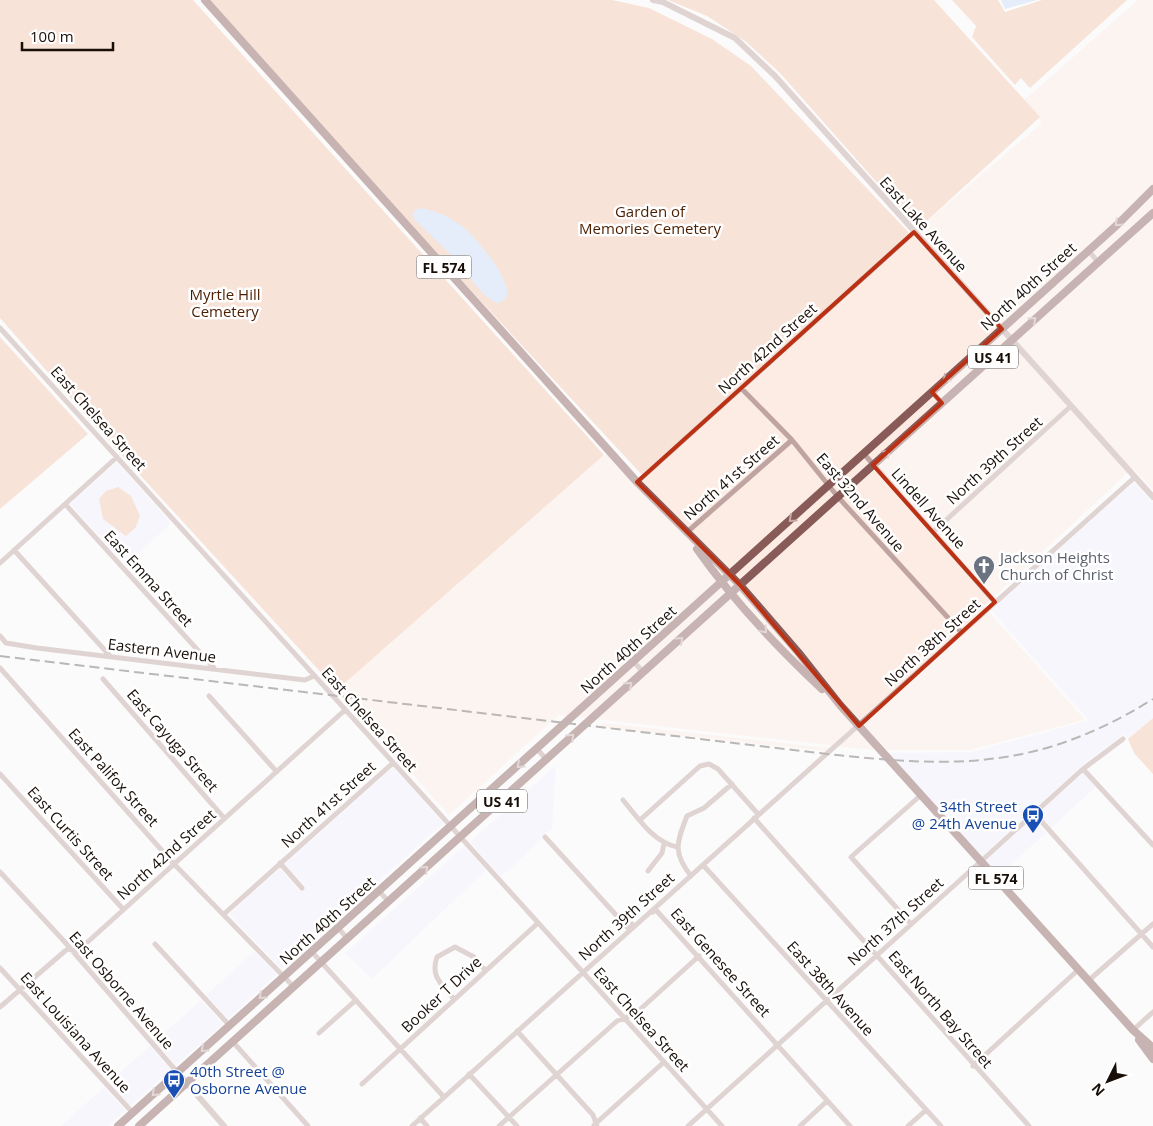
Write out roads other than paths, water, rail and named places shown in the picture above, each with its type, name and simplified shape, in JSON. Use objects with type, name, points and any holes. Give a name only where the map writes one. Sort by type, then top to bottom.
[{"type":"main road","name":"FL 574","points":[[204,0],[637,482],[740,585],[798,652],[840,705],[1088,981],[1133,1030],[1153,1048]]},
{"type":"main road","name":"North 40th Street","points":[[118,1126],[723,582],[1153,189]]},
{"type":"main road","name":"North 40th Street","points":[[139,1126],[1011,340],[1151,217]]},
{"type":"main road","name":"FL 574","points":[[686,533],[732,593],[793,660],[840,705]]},
{"type":"main road","name":"FL 574","points":[[1133,1030],[1153,1059]]},
{"type":"street","name":"East Lake Avenue","points":[[653,0],[663,2],[736,38],[775,76],[1153,497]]},
{"type":"street","name":"North 42nd Street","points":[[637,482],[914,232]]},
{"type":"street","points":[[1088,250],[1098,262]]},
{"type":"street","name":"East Chelsea Street","points":[[0,328],[722,1126]]},
{"type":"street","name":"East 32nd Avenue","points":[[741,388],[792,440],[828,486],[961,632]]},
{"type":"street","points":[[932,392],[942,403]]},
{"type":"street","name":"North 39th Street","points":[[933,532],[1071,406]]},
{"type":"street","name":"North 41st Street","points":[[686,533],[792,440]]},
{"type":"street","name":"Lindell Avenue","points":[[864,454],[995,602]]},
{"type":"street","points":[[0,563],[117,457]]},
{"type":"street","name":"North 38th Street","points":[[859,726],[1134,477]]},
{"type":"street","name":"East Emma Street","points":[[65,504],[214,668]]},
{"type":"street","points":[[14,550],[111,656]]},
{"type":"street","name":"Eastern Avenue","points":[[0,636],[6,643],[305,680],[314,676]]},
{"type":"street","points":[[634,662],[643,672]]},
{"type":"street","name":"East Palifox Street","points":[[0,668],[173,863],[294,987]]},
{"type":"street","name":"East Cayuga Street","points":[[103,679],[224,818]]},
{"type":"street","points":[[209,696],[276,771]]},
{"type":"street","name":"North 42nd Street","points":[[0,1007],[65,951],[81,948],[173,863],[346,710]]},
{"type":"street","name":"North 39th Street","points":[[412,1126],[443,1096],[859,726]]},
{"type":"street","name":"North 37th Street","points":[[688,1126],[980,861],[1084,769],[1123,739]]},
{"type":"street","points":[[537,749],[547,760]]},
{"type":"street","name":"North 41st Street","points":[[224,914],[393,763]]},
{"type":"street","name":"East North Bay Street","points":[[640,820],[700,766],[714,765],[732,784],[756,816],[1028,1126]]},
{"type":"street","points":[[1084,769],[1153,845]]},
{"type":"street","name":"East Curtis Street","points":[[0,774],[123,909]]},
{"type":"street","points":[[691,876],[681,863],[677,847],[687,816],[704,808],[732,784]]},
{"type":"street","points":[[910,924],[851,857],[921,795]]},
{"type":"street","points":[[623,800],[664,844],[677,847]]},
{"type":"street","points":[[1034,813],[1153,947]]},
{"type":"street","name":"East Genesee Street","points":[[545,838],[627,927],[656,910],[850,1126]]},
{"type":"street","points":[[648,871],[662,853],[664,844]]},
{"type":"street","points":[[280,864],[302,888]]},
{"type":"street","name":"East 38th Avenue","points":[[703,865],[941,1126]]},
{"type":"street","name":"East Osborne Avenue","points":[[0,872],[72,951],[224,1126]]},
{"type":"street","points":[[379,891],[389,902]]},
{"type":"street","name":"Booker T Drive","points":[[362,1084],[453,998],[538,923]]},
{"type":"street","points":[[1088,981],[1153,924]]},
{"type":"street","points":[[338,928],[348,939]]},
{"type":"street","points":[[155,944],[230,1026]]},
{"type":"street","points":[[453,998],[434,974],[437,957],[456,947],[474,957],[485,970]]},
{"type":"street","points":[[312,952],[443,1096]]},
{"type":"street","points":[[499,1126],[623,1017],[635,1014],[699,956]]},
{"type":"street","name":"East Louisiana Avenue","points":[[0,968],[132,1113]]},
{"type":"street","points":[[974,1066],[1078,970]]},
{"type":"street","points":[[319,1033],[356,1000]]},
{"type":"street","points":[[1133,1030],[1153,1012]]},
{"type":"street","points":[[517,1031],[593,1114],[595,1125]]},
{"type":"street","points":[[233,1042],[308,1126]]},
{"type":"street","points":[[595,1125],[664,1062]]},
{"type":"street","points":[[469,1074],[517,1126]]},
{"type":"street","points":[[800,1126],[827,1101]]},
{"type":"street","points":[[908,1126],[926,1110]]},
{"type":"street","points":[[420,1118],[427,1126]]},
{"type":"water","points":[[1001,0],[1037,0],[1005,9]]},
{"type":"water","points":[[420,208],[448,217],[469,232],[487,253],[504,279],[507,291],[505,299],[496,303],[483,294],[454,258],[414,219],[412,213]]},
{"type":"railway","points":[[0,656],[827,754],[916,761],[957,761],[996,758],[1034,751],[1072,740],[1112,722],[1153,699]]},
{"type":"place","name":"Jackson Heights Church of Christ","points":[[984,585]]},
{"type":"place","name":"34th Street @ 24th Avenue","points":[[1033,834]]},
{"type":"place","name":"40th Street @ Osborne Avenue","points":[[174,1099]]},
{"type":"park label","name":"Garden of Memories Cemetery","points":[[650,220]]},
{"type":"park label","name":"Myrtle Hill Cemetery","points":[[225,302]]}]
